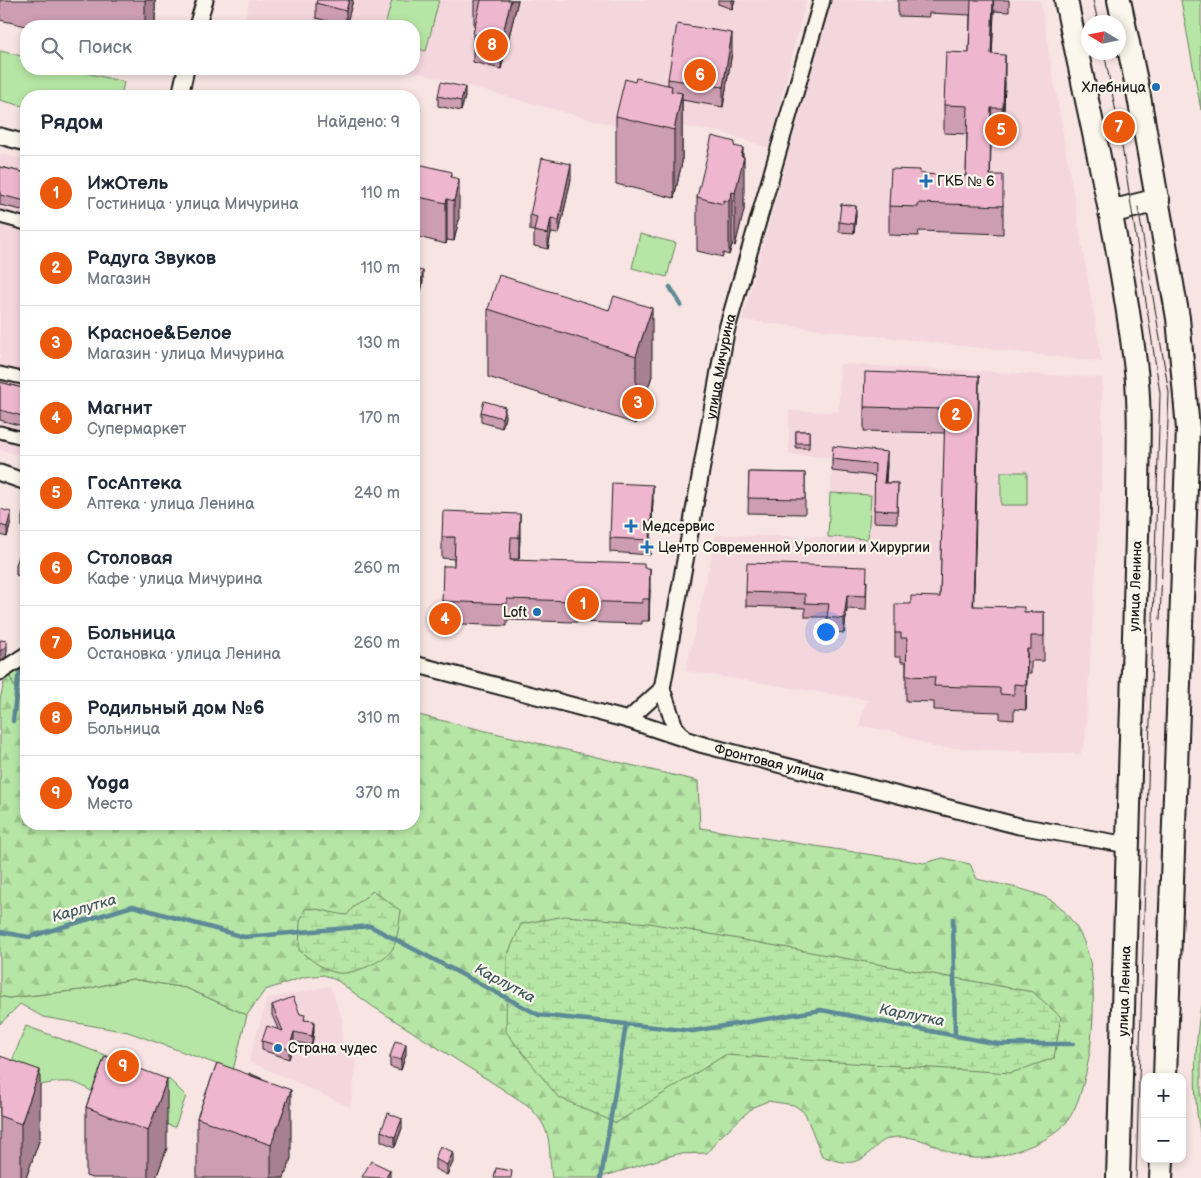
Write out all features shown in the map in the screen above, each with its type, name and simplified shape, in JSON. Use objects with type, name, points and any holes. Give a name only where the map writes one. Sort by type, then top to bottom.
[{"type":"main road","name":"улица Ленина","points":[[1066,0],[1110,212],[1135,363],[1138,444],[1118,1178]]},
{"type":"main road","points":[[1119,0],[1158,200],[1178,318],[1188,429],[1165,1073]]},
{"type":"main road","points":[[1110,212],[1158,200]]},
{"type":"main road","points":[[1161,1178],[1162,1163]]},
{"type":"street","points":[[199,20],[205,0]]},
{"type":"street","name":"улица Мичурина","points":[[683,737],[675,726],[662,689],[726,332],[822,0]]},
{"type":"street","points":[[181,90],[185,75]]},
{"type":"street","points":[[0,136],[20,141]]},
{"type":"street","points":[[0,217],[20,222]]},
{"type":"street","points":[[0,372],[20,377]]},
{"type":"street","points":[[0,432],[20,437]]},
{"type":"street","points":[[0,473],[20,480]]},
{"type":"street","points":[[0,672],[20,659]]},
{"type":"street","name":"Фронтовая улица","points":[[420,666],[628,720],[700,744],[1019,826],[1128,845]]},
{"type":"street","points":[[628,720],[662,689]]},
{"type":"shaded area","points":[[250,0],[806,0],[769,148],[721,132],[647,121],[627,129],[420,73],[420,20],[245,20]]},
{"type":"shaded area","name":"ГКБ № 6","points":[[832,0],[1040,0],[1102,362],[742,320]]},
{"type":"shaded area","points":[[0,154],[20,159],[20,455],[0,450]]},
{"type":"shaded area","points":[[840,364],[1102,378],[1102,467],[1085,742],[1080,754],[933,747],[896,732],[860,726],[862,712],[869,700],[686,671],[716,535],[828,537],[833,458],[789,454],[789,411],[839,412]],"holes":[[[898,495],[897,522],[874,522]]]},
{"type":"shaded area","points":[[330,986],[342,1019],[341,1050],[357,1063],[350,1107],[249,1061],[267,999]]},
{"type":"green space","points":[[392,0],[439,0],[426,51],[420,50],[420,20],[387,20]]},
{"type":"green space","points":[[1181,0],[1201,0],[1201,110]]},
{"type":"green space","points":[[0,51],[20,56],[20,75],[95,75],[124,82],[122,90],[20,90],[20,105],[0,100]]},
{"type":"green space","points":[[640,234],[676,243],[667,277],[632,268]]},
{"type":"green space","points":[[1001,472],[1027,472],[1027,505],[1001,505]]},
{"type":"green space","points":[[830,493],[871,495],[868,539],[828,537]]},
{"type":"green space","points":[[20,661],[20,702],[7,669]]},
{"type":"green space","points":[[7,669],[20,702],[20,830],[420,830],[420,715],[698,781],[700,828],[924,863],[943,858],[970,864],[977,879],[1031,892],[1051,900],[1069,917],[1083,940],[1092,971],[1093,1019],[1091,1045],[1080,1095],[1072,1114],[1056,1132],[1032,1145],[995,1157],[965,1157],[919,1139],[901,1137],[889,1138],[861,1159],[852,1162],[839,1161],[822,1156],[805,1113],[794,1105],[768,1101],[753,1107],[719,1138],[707,1153],[677,1154],[598,1178],[552,1178],[546,1130],[542,1122],[526,1104],[372,1006],[338,981],[324,975],[304,977],[265,990],[247,1015],[186,988],[132,979],[81,990],[9,998],[0,996],[0,700]]},
{"type":"green space","points":[[373,891],[401,911],[395,944],[384,958],[352,972],[338,973],[322,967],[299,950],[300,922],[305,909],[347,915],[355,905]]},
{"type":"green space","points":[[565,916],[649,923],[1033,992],[1061,1017],[1054,1058],[1011,1073],[725,1055],[616,1123],[558,1097],[506,1032],[507,956],[521,924]]},
{"type":"green space","points":[[132,979],[186,988],[247,1015],[233,1070],[128,1032],[43,1017],[20,1004],[0,1024],[0,996],[9,998],[81,990]]},
{"type":"green space","points":[[1201,1006],[1201,1136],[1196,1106],[1195,1071]]},
{"type":"green space","points":[[26,1026],[116,1059],[101,1098],[82,1086],[70,1082],[20,1088],[3,1084]]},
{"type":"green space","points":[[147,1074],[170,1080],[186,1096],[175,1127],[125,1112]]},
{"type":"building","points":[[317,0],[349,0],[346,11],[316,3]]},
{"type":"building","points":[[481,0],[511,0],[501,41],[473,34]]},
{"type":"building","points":[[971,0],[993,0],[991,54],[1005,55],[1003,108],[991,108],[990,175],[1003,175],[1003,206],[919,203],[918,207],[889,206],[891,169],[920,170],[920,174],[966,176],[968,106],[944,105],[946,52],[969,53]]},
{"type":"building","points":[[677,24],[732,33],[723,87],[668,79]]},
{"type":"building","points":[[636,78],[672,86],[671,91],[682,93],[674,130],[616,116],[625,79],[635,82]]},
{"type":"building","points":[[441,82],[465,87],[461,101],[438,96]]},
{"type":"building","points":[[712,136],[735,142],[734,146],[743,148],[741,156],[744,157],[735,193],[732,192],[729,201],[723,200],[723,204],[697,197]]},
{"type":"building","points":[[542,158],[571,164],[559,220],[551,218],[548,234],[534,231],[537,217],[530,215]]},
{"type":"building","points":[[420,164],[452,172],[451,177],[459,179],[454,201],[447,199],[446,203],[420,197]]},
{"type":"building","points":[[0,167],[20,172],[20,200],[0,195]]},
{"type":"building","points":[[841,204],[856,206],[854,224],[839,222]]},
{"type":"building","points":[[420,270],[423,271],[420,282]]},
{"type":"building","points":[[499,275],[609,310],[614,296],[652,308],[636,356],[488,309]]},
{"type":"building","points":[[865,372],[979,376],[973,606],[1024,607],[1024,612],[1044,612],[1044,636],[1031,636],[1031,649],[1027,649],[1026,685],[1014,684],[1014,695],[1000,694],[1000,688],[934,686],[935,677],[906,676],[907,638],[901,638],[901,633],[895,633],[895,604],[911,604],[911,596],[940,597],[945,409],[864,407]]},
{"type":"building","points":[[0,382],[20,387],[20,415],[0,410]]},
{"type":"building","points":[[484,401],[505,407],[502,418],[481,412]]},
{"type":"building","points":[[796,431],[809,431],[809,443],[796,443]]},
{"type":"building","points":[[833,446],[887,452],[884,483],[898,483],[897,511],[874,510],[875,464],[832,459]]},
{"type":"building","points":[[749,472],[805,473],[805,499],[748,498]]},
{"type":"building","name":"Медсервис","points":[[612,483],[653,485],[650,540],[610,538]]},
{"type":"building","points":[[0,509],[11,512],[7,527],[0,525]]},
{"type":"building","points":[[443,511],[520,514],[519,537],[511,537],[510,560],[644,564],[644,568],[650,568],[649,599],[642,599],[642,603],[507,599],[507,604],[442,601],[443,566],[454,566],[455,537],[442,537]]},
{"type":"building","points":[[20,553],[20,566],[16,565]]},
{"type":"building","points":[[747,563],[867,567],[866,596],[847,595],[844,619],[827,617],[829,604],[805,603],[805,594],[746,592]]},
{"type":"building","points":[[0,640],[7,641],[6,647],[0,651]]},
{"type":"building","points":[[293,997],[300,1014],[305,1015],[304,1020],[314,1021],[312,1036],[294,1032],[289,1049],[262,1041],[267,1026],[283,1031],[272,1005]]},
{"type":"building","points":[[395,1041],[406,1044],[401,1060],[390,1057]]},
{"type":"building","points":[[0,1056],[40,1070],[21,1124],[0,1116]]},
{"type":"building","points":[[105,1056],[167,1079],[148,1131],[86,1107]]},
{"type":"building","points":[[217,1063],[291,1090],[271,1145],[197,1118]]},
{"type":"building","points":[[249,1073],[268,1081],[268,1082],[249,1075]]},
{"type":"building","points":[[388,1113],[402,1119],[395,1137],[381,1131]]},
{"type":"building","points":[[440,1146],[453,1152],[447,1165],[435,1159]]},
{"type":"building","points":[[371,1161],[390,1170],[386,1178],[362,1177]]},
{"type":"building","points":[[496,1168],[512,1171],[511,1178],[494,1178]]},
{"type":"waterway","points":[[670,287],[681,305]]},
{"type":"waterway","points":[[13,721],[20,674]]},
{"type":"waterway","name":"Карлутка","points":[[0,932],[29,937],[133,906],[244,937],[370,926],[539,1015],[693,1031],[821,1010],[998,1044],[1073,1044]]},
{"type":"waterway","points":[[953,919],[955,1036]]},
{"type":"waterway","points":[[601,1178],[626,1024]]},
{"type":"tram line","points":[[1093,0],[1096,15]]},
{"type":"tram line","points":[[1106,60],[1119,127],[1160,393],[1136,1178]]},
{"type":"tram line","points":[[1138,207],[1169,393],[1160,620]]},
{"type":"place","name":"Родильный дом №6","points":[[492,45]]},
{"type":"place","name":"Столовая","points":[[700,75]]},
{"type":"place","name":"Хлебница","points":[[1156,87]]},
{"type":"place","name":"Больница","points":[[1119,127]]},
{"type":"place","name":"ГосАптека","points":[[1001,130]]},
{"type":"place","name":"ГКБ № 6","points":[[926,181]]},
{"type":"place","name":"Красное&Белое","points":[[638,403]]},
{"type":"place","name":"Радуга Звуков","points":[[956,415]]},
{"type":"place","name":"Медсервис","points":[[631,526]]},
{"type":"place","name":"Центр Современной Урологии и Хирургии","points":[[647,547]]},
{"type":"place","name":"ИжОтель","points":[[583,604]]},
{"type":"place","name":"Loft","points":[[537,612]]},
{"type":"place","name":"Магнит","points":[[445,619]]},
{"type":"place","name":"Страна чудес","points":[[278,1048]]},
{"type":"place","name":"Yoga","points":[[123,1066]]}]
